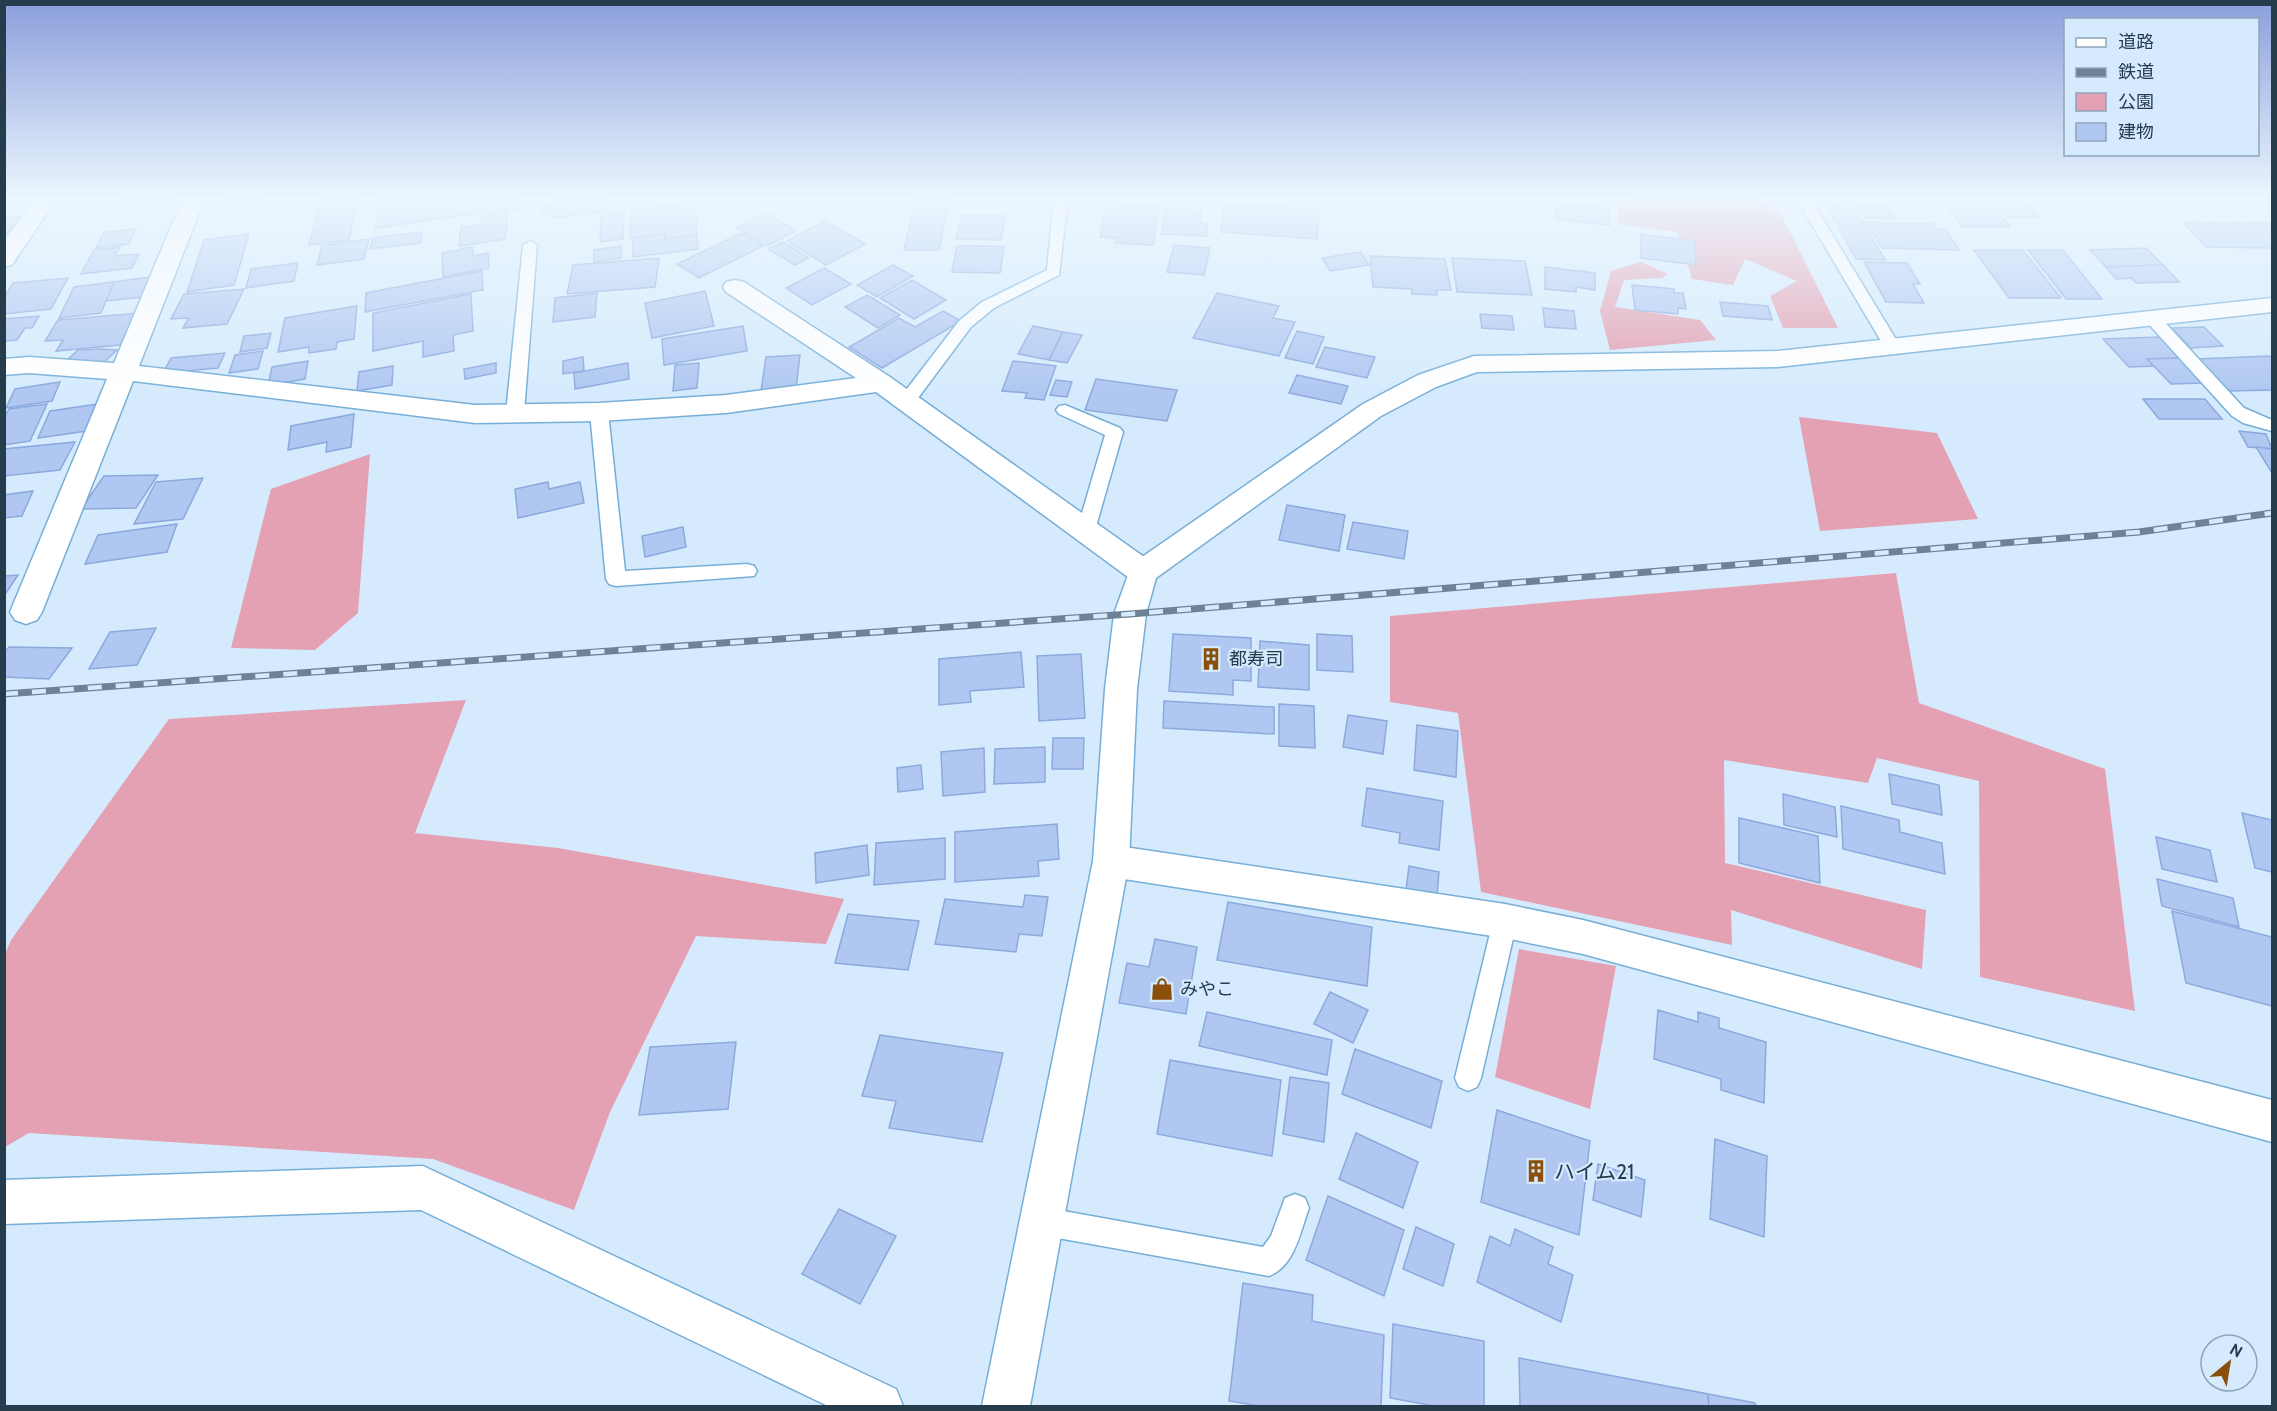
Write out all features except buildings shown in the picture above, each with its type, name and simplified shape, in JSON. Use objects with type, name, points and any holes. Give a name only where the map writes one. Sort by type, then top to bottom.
[{"type":"street","points":[[26,612],[167,264]]},
{"type":"street","points":[[735,287],[881,383],[1143,572]]},
{"type":"street","points":[[1006,1407],[1111,861],[1121,689],[1130,614],[1143,572],[1372,410],[1427,381],[1474,364],[1778,359],[2272,305]]},
{"type":"street","points":[[4,367],[29,365],[122,372],[475,414],[599,412],[757,400],[881,383]]},
{"type":"street","points":[[1111,861],[1505,921],[1583,937],[2272,1121]]},
{"type":"street","points":[[4,1202],[423,1188],[879,1407]]},
{"type":"lane","points":[[515,413],[528,264]]},
{"type":"lane","points":[[906,402],[965,324],[988,305],[1054,272],[1055,264]]},
{"type":"lane","points":[[1843,264],[1892,345]]},
{"type":"lane","points":[[2151,317],[2238,412],[2248,420],[2272,426]]},
{"type":"lane","points":[[1065,410],[1114,432],[1086,530]]},
{"type":"lane","points":[[599,412],[616,579],[747,571]]},
{"type":"lane","points":[[1468,1078],[1505,921]]},
{"type":"lane","points":[[1041,1221],[1269,1262],[1282,1245],[1295,1208]]},
{"type":"green space","points":[[1635,264],[1645,264],[1668,274],[1662,278],[1624,280],[1615,307],[1700,320],[1716,340],[1610,350],[1600,311],[1611,271]]},
{"type":"green space","points":[[1687,264],[1743,264],[1733,285],[1692,279]]},
{"type":"green space","points":[[1756,264],[1806,264],[1838,328],[1783,328],[1770,296],[1797,281]]},
{"type":"green space","points":[[1799,417],[1937,433],[1978,519],[1820,531]]},
{"type":"green space","points":[[370,454],[358,613],[315,650],[231,648],[271,489]]},
{"type":"green space","points":[[1896,573],[1919,703],[2105,769],[2135,1011],[1980,977],[1979,781],[1877,758],[1868,783],[1724,760],[1725,863],[1926,910],[1922,969],[1731,910],[1732,945],[1481,892],[1458,713],[1390,702],[1390,616]]},
{"type":"green space","points":[[466,700],[415,833],[558,848],[844,899],[826,944],[696,936],[610,1112],[574,1210],[433,1159],[29,1133],[5,1147],[5,954],[11,940],[169,719]]},
{"type":"green space","points":[[1519,949],[1616,966],[1590,1109],[1495,1077]]},
{"type":"railway","points":[[4,694],[1130,614],[2139,532],[2272,513]]},
{"type":"place","name":"都寿司","points":[[1211,659]]},
{"type":"place","name":"みやこ","points":[[1162,989]]},
{"type":"place","name":"ハイム21","points":[[1536,1171]]}]
